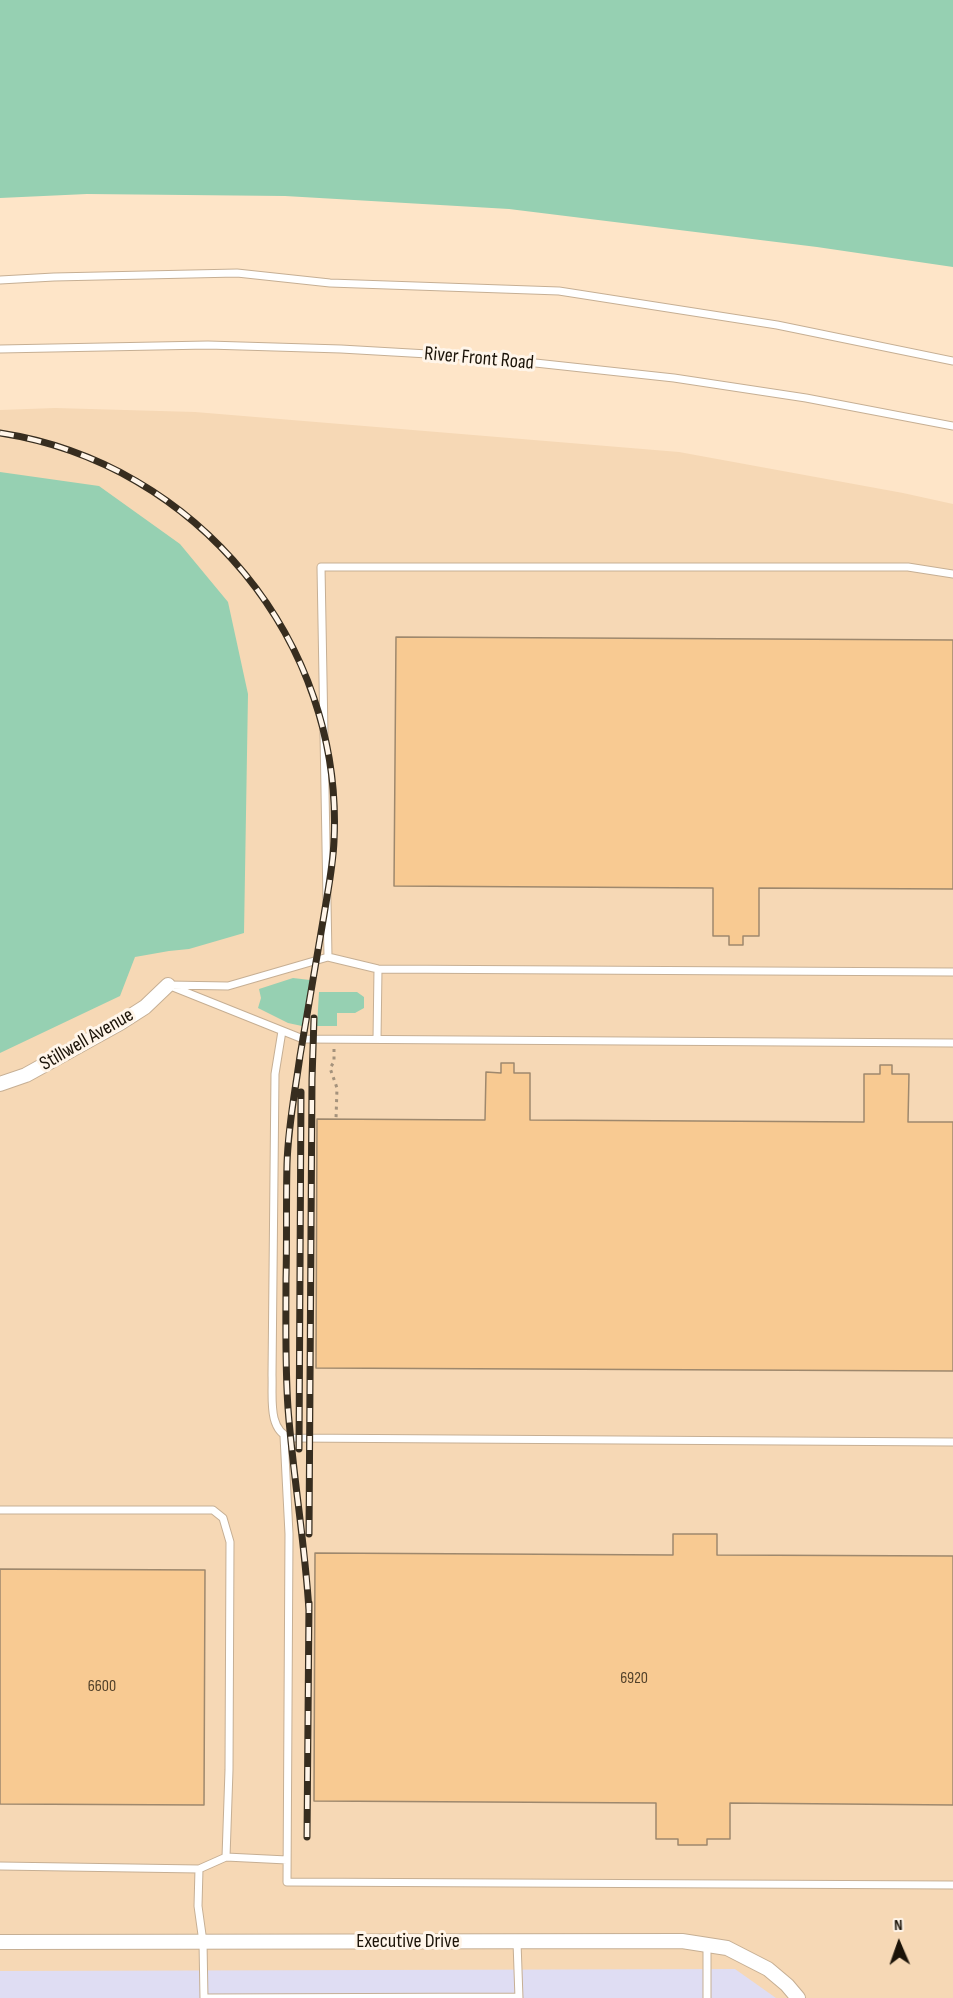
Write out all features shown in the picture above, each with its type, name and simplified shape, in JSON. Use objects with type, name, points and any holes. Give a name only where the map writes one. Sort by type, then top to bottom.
[{"type":"street","name":"Stillwell Avenue","points":[[0,1084],[26,1075],[120,1023],[145,1007],[168,985]]},
{"type":"street","name":"Executive Drive","points":[[0,1941],[682,1941],[727,1948],[768,1969],[798,1998]]},
{"type":"lane","points":[[0,280],[237,273],[330,283],[559,291],[777,325],[953,361]]},
{"type":"lane","name":"River Front Road","points":[[0,349],[208,345],[341,349],[480,357],[674,378],[806,398],[953,426]]},
{"type":"lane","points":[[328,957],[321,567],[908,567],[953,574]]},
{"type":"lane","points":[[168,985],[228,986],[328,957],[378,969],[953,972]]},
{"type":"lane","points":[[377,1039],[378,969]]},
{"type":"lane","points":[[168,985],[303,1039],[953,1042]]},
{"type":"lane","points":[[282,1031],[275,1074],[272,1375],[275,1424],[284,1436],[291,1438],[953,1442]]},
{"type":"lane","points":[[284,1436],[289,1534],[287,1882],[953,1886]]},
{"type":"lane","points":[[0,1510],[213,1510],[223,1518],[230,1542],[226,1857]]},
{"type":"lane","points":[[0,1866],[199,1869],[226,1857],[287,1860]]},
{"type":"lane","points":[[199,1869],[198,1906],[203,1942],[204,1998],[519,1998],[518,1942]]},
{"type":"lane","points":[[706,1945],[706,1998]]},
{"type":"path","points":[[334,1039],[334,1062],[330,1068],[337,1088],[336,1119]]},
{"type":"shaded area","points":[[55,408],[195,412],[679,452],[953,504],[953,1998],[0,1998],[0,410]]},
{"type":"shaded area","points":[[735,1969],[776,1998],[0,1998],[0,1971]]},
{"type":"green space","points":[[0,0],[953,0],[953,267],[817,247],[509,209],[285,196],[87,194],[0,198]]},
{"type":"green space","points":[[0,472],[99,486],[180,544],[228,602],[248,694],[244,933],[189,949],[135,957],[120,996],[0,1053]]},
{"type":"green space","points":[[293,978],[310,980],[302,1026],[288,1023],[258,1008],[261,998],[259,989]]},
{"type":"green space","points":[[319,992],[357,992],[364,997],[364,1008],[355,1013],[337,1013],[337,1026],[317,1026]]},
{"type":"building","points":[[396,637],[953,640],[953,889],[759,888],[759,936],[743,936],[743,945],[729,945],[729,936],[713,936],[713,888],[394,886]]},
{"type":"building","points":[[501,1063],[514,1063],[514,1073],[530,1073],[530,1120],[864,1122],[864,1074],[880,1074],[880,1065],[892,1065],[892,1074],[909,1074],[908,1122],[953,1122],[953,1371],[316,1368],[317,1119],[485,1120],[486,1072],[501,1073]]},
{"type":"building","points":[[673,1534],[717,1534],[717,1555],[953,1556],[953,1805],[730,1803],[730,1839],[707,1839],[707,1845],[678,1845],[678,1839],[656,1839],[656,1803],[314,1801],[315,1553],[673,1555]]},
{"type":"building","points":[[0,1569],[205,1570],[204,1805],[0,1804]]},
{"type":"railway","points":[[0,433],[71,451],[137,481],[195,523],[245,574],[285,632],[314,698],[331,768],[334,841],[333,860],[300,1056],[289,1137],[286,1279],[288,1408],[309,1611]]},
{"type":"railway","points":[[309,1534],[314,1018]]},
{"type":"railway","points":[[299,1449],[301,1092]]},
{"type":"railway","points":[[307,1837],[309,1603]]}]
